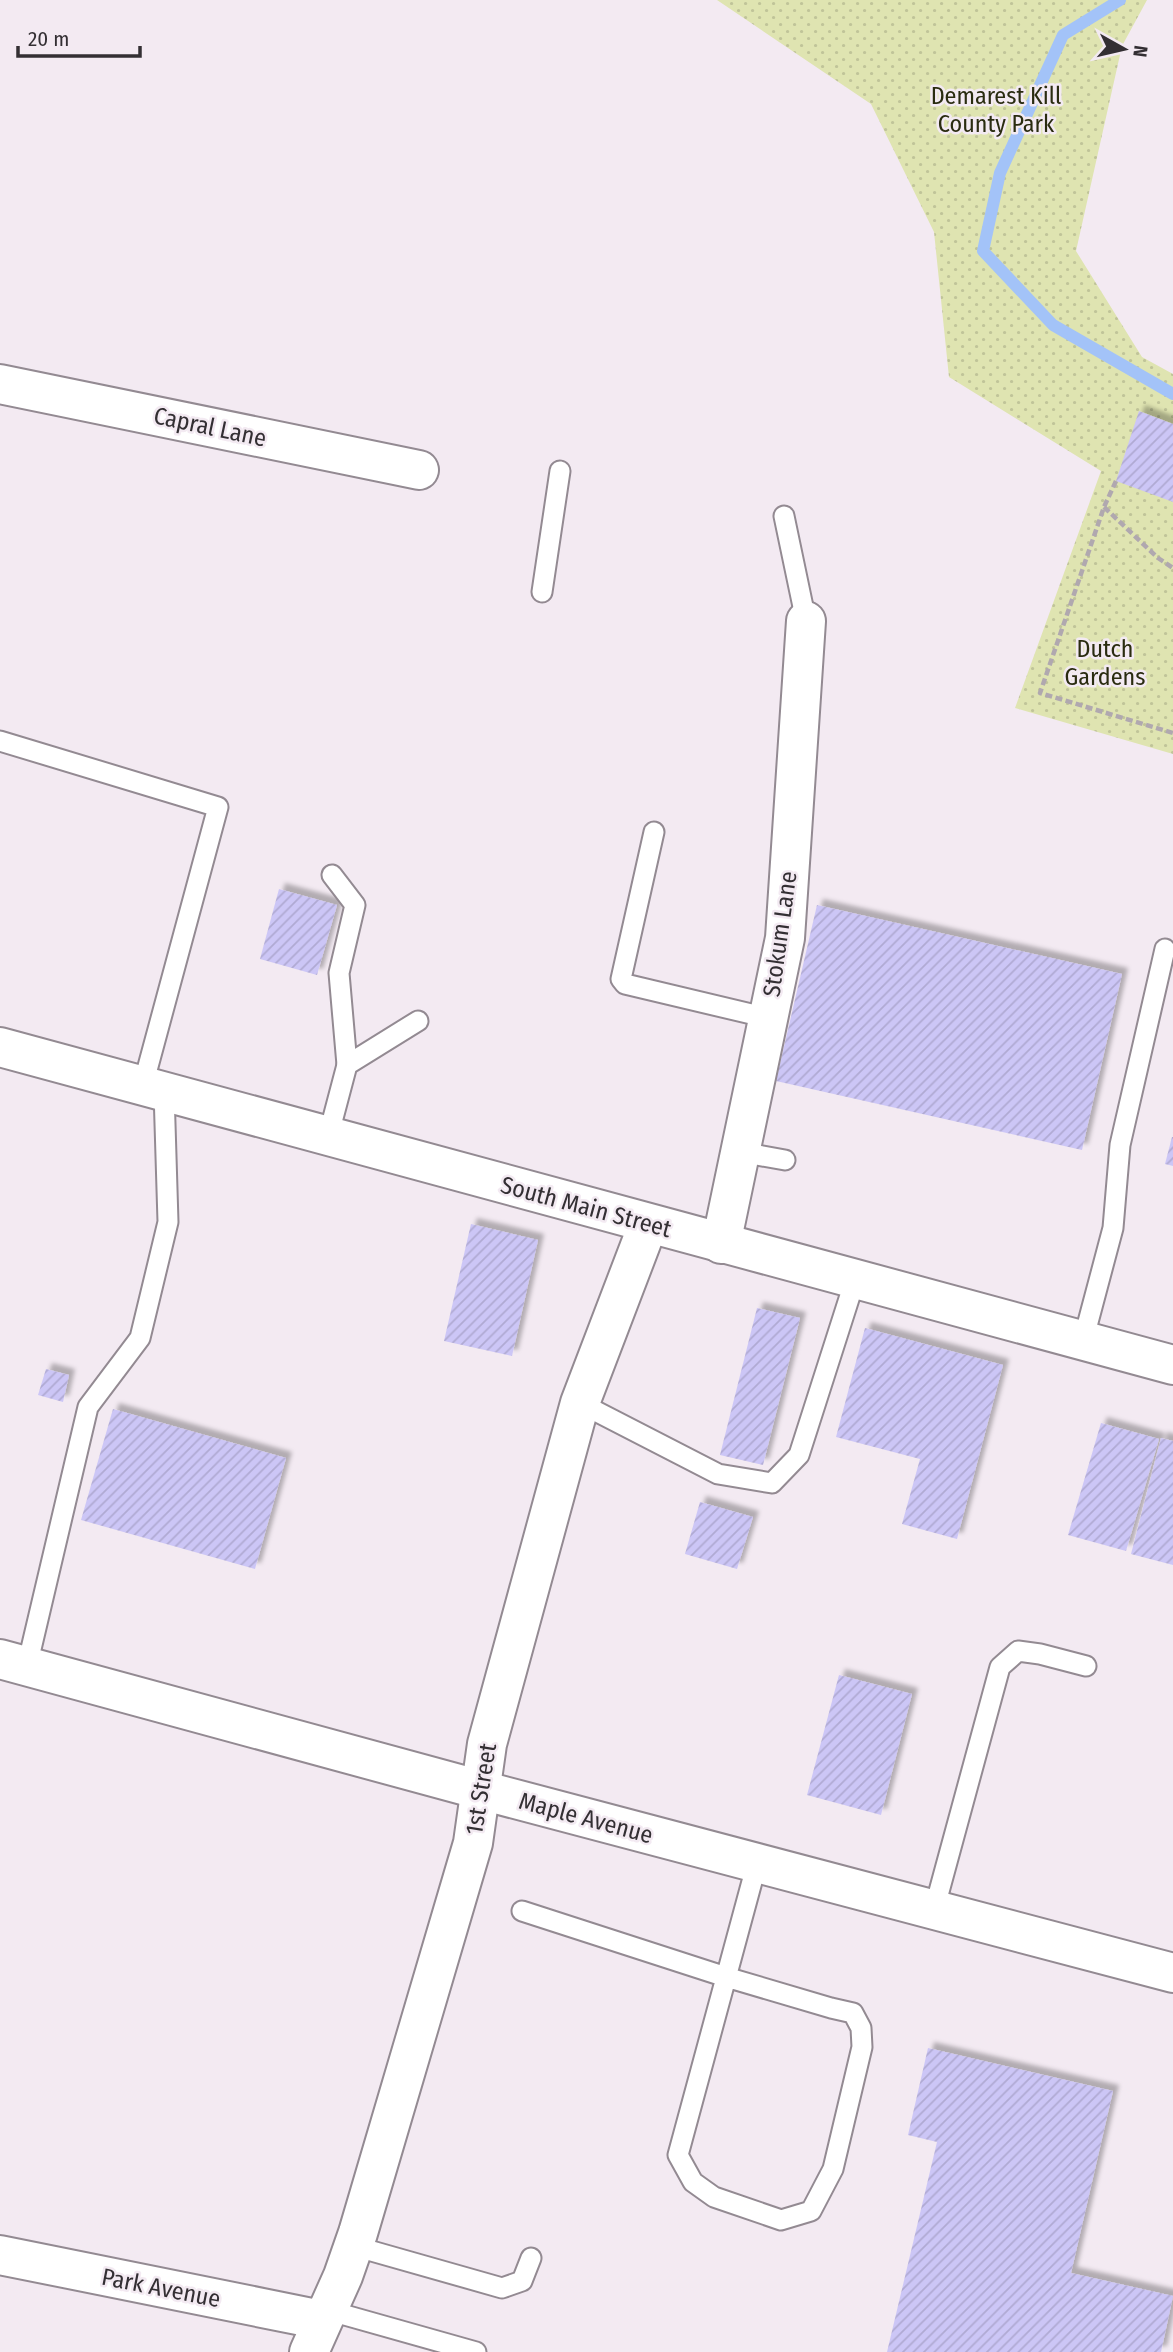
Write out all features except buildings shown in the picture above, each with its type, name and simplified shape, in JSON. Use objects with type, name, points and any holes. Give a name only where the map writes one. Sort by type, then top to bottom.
[{"type":"street","name":"Capral Lane","points":[[0,384],[419,470]]},
{"type":"street","name":"Stokum Lane","points":[[721,1244],[785,938],[806,621]]},
{"type":"street","name":"South Main Street","points":[[0,1047],[1173,1365]]},
{"type":"street","name":"1st Street","points":[[319,2327],[354,2246],[473,1843],[487,1744],[580,1403],[648,1224]]},
{"type":"street","name":"Maple Avenue","points":[[14,1662],[481,1790],[1173,1973]]},
{"type":"street","name":"Park Avenue","points":[[0,2255],[319,2327]]},
{"type":"lane","points":[[542,592],[560,471]]},
{"type":"lane","points":[[784,516],[806,621]]},
{"type":"lane","points":[[0,741],[218,807],[154,1088],[168,1222],[144,1325],[140,1338],[88,1407],[14,1662]]},
{"type":"lane","points":[[654,832],[621,979],[625,984],[768,1018]]},
{"type":"lane","points":[[328,1137],[347,1065],[339,973],[355,905],[332,875]]},
{"type":"lane","points":[[1083,1341],[1113,1228],[1121,1145],[1165,949]]},
{"type":"lane","points":[[347,1065],[418,1021]]},
{"type":"lane","points":[[740,1152],[785,1160]]},
{"type":"lane","points":[[580,1403],[718,1474],[772,1483],[799,1455],[855,1279]]},
{"type":"lane","points":[[934,1910],[1000,1667],[1018,1651],[1040,1654],[1086,1667]]},
{"type":"lane","points":[[522,1911],[726,1977],[853,2012],[862,2028],[862,2047],[833,2169],[811,2211],[781,2220],[714,2197],[693,2182],[678,2155],[726,1977],[757,1863]]},
{"type":"lane","points":[[354,2246],[502,2288],[522,2281],[531,2258]]},
{"type":"lane","points":[[319,2327],[475,2352]]},
{"type":"path","points":[[1116,481],[1104,507],[1040,693],[1173,733]]},
{"type":"path","points":[[1104,507],[1158,558],[1173,568]]},
{"type":"green space","name":"Demarest Kill County Park","points":[[717,0],[1147,0],[1122,46],[1076,251],[1142,357],[1173,374],[1173,754],[1015,708],[1101,471],[949,377],[934,232],[871,104]]},
{"type":"waterway","points":[[1120,0],[1063,35],[1000,173],[983,251],[1053,325],[1173,394]]},
{"type":"park label","name":"Dutch Gardens","points":[[1105,663]]}]
